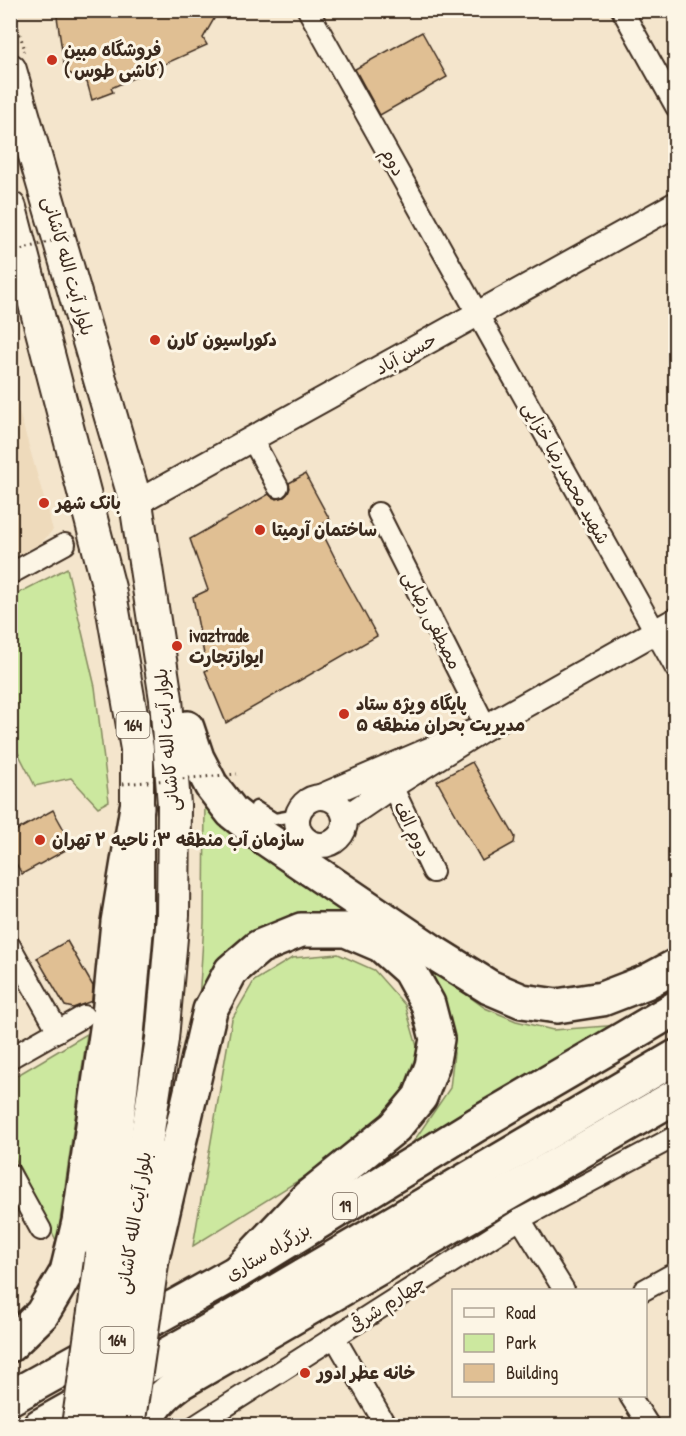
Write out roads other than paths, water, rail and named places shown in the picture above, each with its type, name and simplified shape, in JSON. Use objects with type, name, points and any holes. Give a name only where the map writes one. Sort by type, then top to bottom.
[{"type":"highway","points":[[187,728],[197,758],[211,785],[232,812],[284,851],[436,954],[489,987],[522,1001],[557,1006],[602,999],[646,982],[675,966]]},
{"type":"highway","points":[[10,1346],[42,1314],[67,1272],[80,1222],[109,1015],[130,796]]},
{"type":"highway","points":[[128,1253],[210,1010],[231,971],[259,947],[301,930],[346,930],[381,945],[409,970],[428,1004],[435,1030],[437,1039],[432,1066],[420,1097],[395,1127],[308,1197],[237,1272]]},
{"type":"highway","name":"بزرگراه ستاری","points":[[10,1398],[237,1272],[476,1125],[675,1008]]},
{"type":"highway","name":"بزرگراه ستاری","points":[[40,1425],[201,1335],[675,1058]]},
{"type":"highway","points":[[146,1425],[162,1397],[181,1382],[675,1096]]},
{"type":"main road","name":"بلوار آیت الله کاشانی","points":[[18,60],[136,503],[166,699],[174,805],[173,915],[162,1039],[128,1253],[105,1425]]},
{"type":"main road","name":"بلوار آیت الله کاشانی","points":[[12,215],[109,588],[137,749],[130,796],[137,927],[128,1029],[128,1253],[78,1425]]},
{"type":"main road","points":[[128,1425],[128,1253],[183,1040],[190,915],[192,800],[187,728],[166,699]]},
{"type":"street","name":"دوم","points":[[308,10],[478,314]]},
{"type":"street","points":[[622,10],[675,107]]},
{"type":"street","name":"حسن آباد","points":[[136,503],[675,204]]},
{"type":"street","name":"شهید محمدرضا خزایی","points":[[478,314],[665,626]]},
{"type":"street","points":[[252,439],[278,487]]},
{"type":"street","name":"مصطفی رضایی","points":[[378,513],[486,727]]},
{"type":"street","points":[[10,574],[65,544]]},
{"type":"street","points":[[345,818],[486,727],[665,626],[675,669]]},
{"type":"street","points":[[320,797],[340,805],[345,818],[345,826],[338,840],[323,846],[308,842],[299,830],[298,815],[306,802],[486,727]]},
{"type":"street","name":"دوم الف","points":[[392,786],[433,872]]},
{"type":"street","points":[[10,946],[58,1030]]},
{"type":"street","points":[[10,1058],[84,1016]]},
{"type":"street","name":"چهارم شرقی","points":[[195,1425],[520,1219],[675,1136]]},
{"type":"street","points":[[10,1174],[41,1230]]},
{"type":"street","points":[[520,1219],[563,1289]]},
{"type":"street","points":[[646,1289],[671,1275]]},
{"type":"street","points":[[335,1338],[386,1425]]},
{"type":"street","points":[[631,1397],[649,1425]]},
{"type":"lane","points":[[256,807],[275,819],[298,815]]},
{"type":"place","name":"فروشگاه مبین ( کاشی طوس)","points":[[52,60]]},
{"type":"place","name":"دکوراسیون کارن","points":[[155,340]]},
{"type":"place","name":"بانک شهر","points":[[44,503]]},
{"type":"place","name":"ساختمان آرمیتا","points":[[260,530]]},
{"type":"place","name":"ivaztrade ایوازتجارت","points":[[177,646]]},
{"type":"place","name":"پایگاه ویژه ستاد مدیریت بحران منطقه ۵","points":[[344,714]]},
{"type":"place","name":"سازمان آب منطقه ۳، ناحیه ۲ تهران","points":[[40,840]]},
{"type":"place","name":"خانه عطر ادور","points":[[305,1373]]}]
